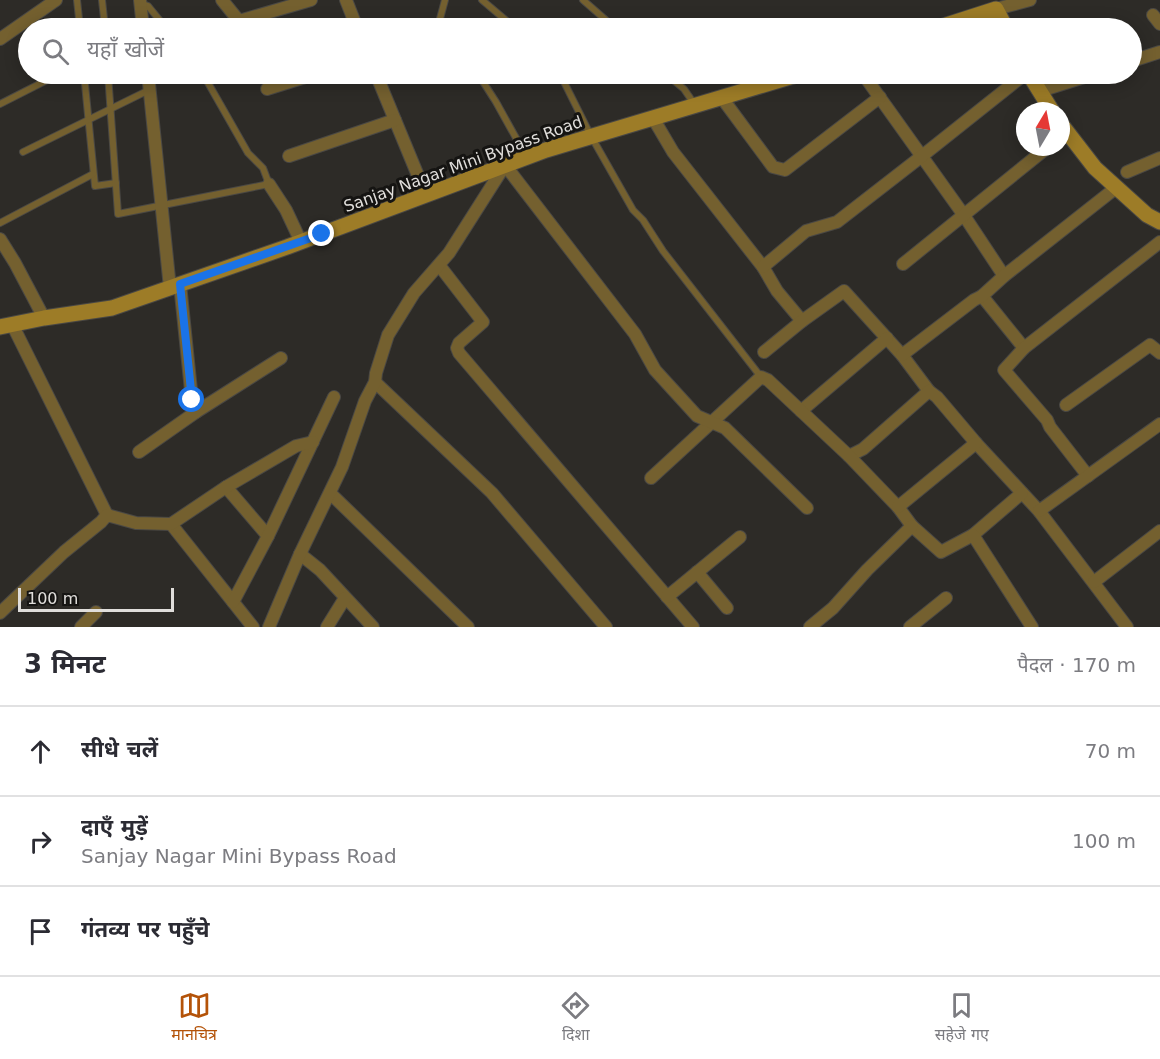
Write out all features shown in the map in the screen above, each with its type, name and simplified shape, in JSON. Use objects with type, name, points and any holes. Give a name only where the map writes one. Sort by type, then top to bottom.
[{"type":"street","points":[[30,18],[56,0]]},
{"type":"street","points":[[222,0],[236,18]]},
{"type":"street","points":[[248,18],[311,0]]},
{"type":"street","points":[[346,0],[353,18]]},
{"type":"street","points":[[966,18],[1003,5],[1030,0]]},
{"type":"street","points":[[140,1],[142,18]]},
{"type":"street","points":[[0,39],[18,26]]},
{"type":"street","points":[[1142,58],[1160,52]]},
{"type":"street","points":[[149,84],[161,205],[192,400],[196,412]]},
{"type":"street","points":[[267,89],[283,84]]},
{"type":"street","points":[[380,84],[426,195]]},
{"type":"street","name":"Sanjay Nagar Mini Bypass Road","points":[[6,325],[112,309],[301,242],[546,150],[768,84]]},
{"type":"street","points":[[870,84],[963,214],[1004,276]]},
{"type":"street","points":[[762,267],[806,231],[837,222],[1014,84]]},
{"type":"street","points":[[1034,84],[1046,102]]},
{"type":"street","points":[[1040,92],[1064,84]]},
{"type":"street","points":[[722,98],[773,167],[785,170],[879,97]]},
{"type":"street","points":[[653,118],[673,152],[802,321]]},
{"type":"street","points":[[289,156],[395,120]]},
{"type":"street","points":[[1070,139],[1095,168],[1147,215],[1160,222]]},
{"type":"street","points":[[903,264],[1037,156]]},
{"type":"street","points":[[1127,172],[1160,158]]},
{"type":"street","points":[[269,627],[300,554],[342,466],[365,401],[375,382],[388,335],[414,293],[449,254],[505,165],[635,334],[655,370],[697,416],[725,428],[807,508]]},
{"type":"street","points":[[269,184],[286,210],[301,242]]},
{"type":"street","points":[[902,355],[982,296],[1004,276],[1117,188]]},
{"type":"street","points":[[0,239],[44,318]]},
{"type":"street","points":[[1088,476],[1047,420],[1004,370],[1024,348],[1160,242]]},
{"type":"street","points":[[439,265],[483,322],[459,343],[457,348],[459,353],[693,627]]},
{"type":"street","points":[[764,352],[844,291],[902,355],[929,391],[1040,511],[1127,627]]},
{"type":"street","points":[[982,296],[1024,348]]},
{"type":"street","points":[[6,325],[107,515],[136,524],[171,524],[226,487],[296,446],[313,442]]},
{"type":"street","points":[[801,411],[887,338]]},
{"type":"street","points":[[1066,405],[1150,345],[1160,353]]},
{"type":"street","points":[[139,452],[196,412],[281,358]]},
{"type":"street","points":[[651,478],[761,376],[849,456],[898,507],[912,526],[941,552],[973,536],[1022,493]]},
{"type":"street","points":[[375,382],[492,493],[606,627]]},
{"type":"street","points":[[849,456],[863,449],[929,391]]},
{"type":"street","points":[[233,602],[268,536],[334,397]]},
{"type":"street","points":[[1040,511],[1160,424]]},
{"type":"street","points":[[898,507],[976,443]]},
{"type":"street","points":[[226,487],[268,536]]},
{"type":"street","points":[[330,493],[468,627]]},
{"type":"street","points":[[0,613],[107,515]]},
{"type":"street","points":[[171,524],[253,627]]},
{"type":"street","points":[[810,627],[833,608],[867,570],[912,526]]},
{"type":"street","points":[[1094,582],[1160,531]]},
{"type":"street","points":[[973,536],[1026,625]]},
{"type":"street","points":[[668,597],[740,537]]},
{"type":"street","points":[[300,554],[320,570],[373,627]]},
{"type":"street","points":[[697,572],[727,608]]},
{"type":"street","points":[[327,627],[345,598]]},
{"type":"street","points":[[910,627],[946,598]]},
{"type":"street","points":[[81,627],[96,612]]},
{"type":"lane","points":[[77,0],[79,18]]},
{"type":"lane","points":[[102,0],[104,18]]},
{"type":"lane","points":[[440,18],[445,0]]},
{"type":"lane","points":[[482,0],[503,18]]},
{"type":"lane","points":[[583,0],[604,18]]},
{"type":"lane","points":[[140,1],[148,6],[158,18]]},
{"type":"lane","points":[[0,104],[39,84]]},
{"type":"lane","points":[[85,84],[95,186],[116,183]]},
{"type":"lane","points":[[109,84],[118,214],[269,184],[263,168],[248,153],[209,84]]},
{"type":"lane","points":[[484,84],[527,157]]},
{"type":"lane","points":[[565,84],[591,136],[633,210],[643,220],[663,251],[761,376]]},
{"type":"lane","points":[[678,84],[695,106]]},
{"type":"lane","points":[[23,152],[150,90]]},
{"type":"lane","points":[[0,223],[93,174]]},
{"type":"route","points":[[192,400],[180,284],[322,234]]}]
